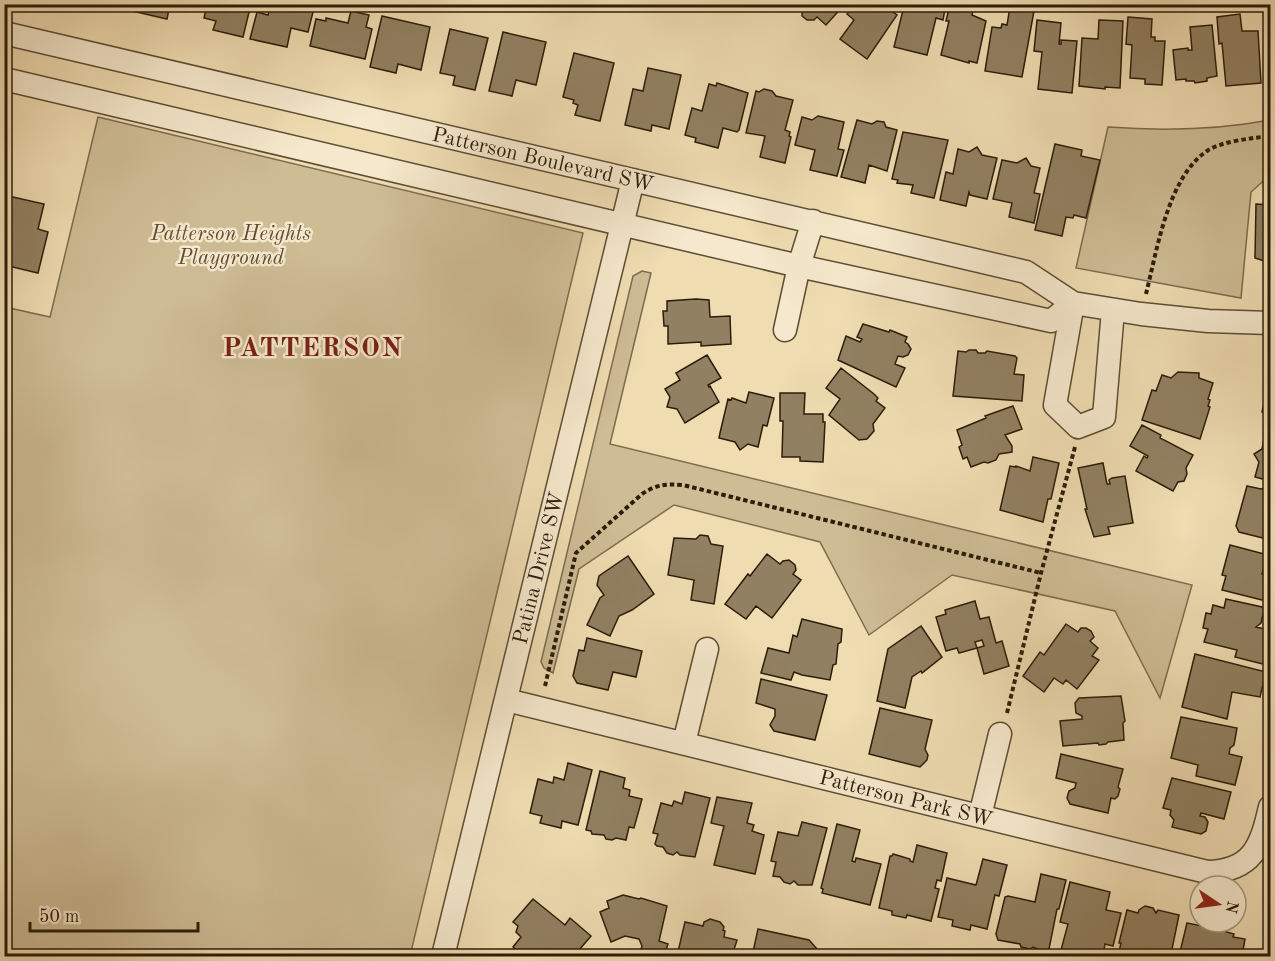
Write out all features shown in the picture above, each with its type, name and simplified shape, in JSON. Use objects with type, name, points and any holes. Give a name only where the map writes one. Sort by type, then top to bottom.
[{"type":"street","name":"Patterson Boulevard SW","points":[[4,33],[1026,272],[1073,303],[1208,321],[1270,323]]},
{"type":"street","name":"Patterson Boulevard SW","points":[[4,79],[799,266],[1051,321],[1073,303]]},
{"type":"street","name":"Patina Drive SW","points":[[442,957],[633,180]]},
{"type":"street","points":[[785,330],[799,266],[813,221]]},
{"type":"street","points":[[1073,303],[1055,405],[1078,427],[1104,417],[1113,310]]},
{"type":"street","points":[[684,743],[707,649]]},
{"type":"street","name":"Patterson Park SW","points":[[506,700],[1207,872],[1234,869],[1257,851],[1264,834],[1270,807]]},
{"type":"street","points":[[980,816],[1000,734]]},
{"type":"path","points":[[1142,314],[1164,221],[1185,173],[1208,150],[1243,139],[1270,136]]},
{"type":"path","points":[[1000,734],[1012,696],[1078,427]]},
{"type":"path","points":[[539,709],[576,553],[642,494],[663,483],[683,485],[1041,573]]},
{"type":"green space","name":"Patterson Heights Playground","points":[[98,117],[583,233],[410,956],[5,956],[5,307],[50,317]]},
{"type":"green space","points":[[1270,120],[1270,175],[1251,192],[1241,298],[1076,268],[1108,127],[1190,129]]},
{"type":"green space","points":[[642,271],[651,273],[610,444],[1192,585],[1160,698],[1115,611],[952,575],[869,635],[820,542],[674,505],[579,569],[553,673],[544,668],[541,662],[633,276]]},
{"type":"building","points":[[133,4],[170,4],[167,19],[132,11]]},
{"type":"building","points":[[207,4],[251,4],[243,37],[213,30],[216,21],[204,18]]},
{"type":"building","points":[[271,4],[315,4],[308,32],[291,28],[287,47],[250,39],[257,12],[268,15]]},
{"type":"building","points":[[803,4],[845,4],[826,25],[817,17],[814,20],[807,20],[802,16],[805,6]]},
{"type":"building","points":[[856,4],[883,4],[881,7],[883,9],[885,6],[897,15],[867,59],[840,39],[854,20],[847,14],[854,6],[859,10],[861,8]]},
{"type":"building","points":[[921,4],[946,4],[943,20],[936,18],[927,55],[894,47],[904,6],[920,9]]},
{"type":"building","points":[[950,4],[974,4],[972,15],[986,21],[977,63],[941,55],[949,21],[946,21]]},
{"type":"building","points":[[1010,7],[1034,11],[1022,77],[985,71],[992,27],[1001,28],[1002,24],[1007,25]]},
{"type":"building","points":[[351,11],[369,15],[366,27],[372,29],[365,59],[310,46],[316,19],[326,21],[326,18],[348,23]]},
{"type":"building","points":[[1240,14],[1242,31],[1258,31],[1261,83],[1226,86],[1217,17]]},
{"type":"building","points":[[382,16],[430,27],[421,70],[398,64],[396,73],[370,67]]},
{"type":"building","points":[[1128,17],[1152,19],[1151,37],[1155,37],[1155,41],[1165,41],[1162,85],[1145,84],[1145,79],[1130,78],[1132,45],[1126,44]]},
{"type":"building","points":[[1037,20],[1061,23],[1059,44],[1061,40],[1077,41],[1072,93],[1038,89],[1042,52],[1034,51]]},
{"type":"building","points":[[1099,20],[1123,21],[1120,88],[1079,86],[1082,38],[1098,39]]},
{"type":"building","points":[[1212,25],[1217,76],[1195,83],[1186,81],[1186,79],[1176,80],[1173,50],[1188,48],[1192,50],[1190,27]]},
{"type":"building","points":[[450,29],[488,38],[475,90],[453,85],[455,76],[440,73]]},
{"type":"building","points":[[503,32],[546,42],[536,85],[516,80],[512,96],[489,91]]},
{"type":"building","points":[[574,53],[614,63],[600,121],[575,115],[578,105],[573,103],[574,100],[563,97]]},
{"type":"building","points":[[648,68],[681,75],[669,129],[652,125],[651,131],[625,125],[633,89],[643,91]]},
{"type":"building","points":[[717,83],[748,93],[739,130],[737,132],[723,128],[718,148],[695,142],[696,138],[685,135],[692,108],[702,111],[709,84],[716,86]]},
{"type":"building","points":[[764,89],[772,91],[776,96],[793,100],[785,130],[790,132],[791,137],[785,163],[760,157],[765,136],[746,133],[756,91]]},
{"type":"building","points":[[818,116],[844,122],[838,149],[844,150],[837,176],[810,170],[815,150],[795,145],[802,117],[812,120]]},
{"type":"building","points":[[857,120],[872,124],[877,121],[884,122],[886,127],[897,130],[887,171],[869,165],[865,183],[841,177]]},
{"type":"building","points":[[903,132],[948,140],[934,198],[911,193],[913,185],[897,183],[898,180],[892,179]]},
{"type":"building","points":[[1055,144],[1082,150],[1081,156],[1100,160],[1086,218],[1074,215],[1073,218],[1066,217],[1062,236],[1035,230]]},
{"type":"building","points":[[977,147],[982,155],[997,158],[987,199],[970,195],[969,192],[966,206],[940,200],[946,172],[953,174],[958,149],[969,152]]},
{"type":"building","points":[[1026,158],[1031,166],[1040,168],[1034,193],[1040,194],[1034,223],[1009,217],[1012,203],[993,199],[1002,160],[1017,163]]},
{"type":"building","points":[[4,195],[44,204],[38,229],[48,232],[38,273],[4,265]]},
{"type":"building","points":[[1256,204],[1270,205],[1270,263],[1255,258]]},
{"type":"building","points":[[709,300],[710,317],[730,316],[731,344],[701,346],[701,342],[668,344],[668,326],[664,326],[663,311],[667,311],[667,301]]},
{"type":"building","points":[[863,324],[889,332],[890,330],[907,337],[905,342],[911,349],[908,355],[898,356],[895,364],[905,368],[896,387],[838,360],[846,336],[860,342],[862,339],[857,337]]},
{"type":"building","points":[[976,350],[978,353],[987,351],[1015,356],[1017,358],[1014,374],[1024,375],[1022,401],[953,396],[958,351]]},
{"type":"building","points":[[707,355],[721,378],[708,385],[719,402],[685,423],[677,409],[667,407],[670,397],[665,389],[680,380],[676,373]]},
{"type":"building","points":[[841,368],[874,394],[878,398],[876,401],[885,408],[873,424],[874,431],[867,439],[859,440],[829,415],[840,399],[826,388]]},
{"type":"building","points":[[1178,372],[1199,373],[1199,378],[1213,383],[1208,399],[1210,407],[1200,439],[1142,420],[1152,390],[1156,391],[1162,375],[1171,378]]},
{"type":"building","points":[[1270,377],[1270,414],[1262,412]]},
{"type":"building","points":[[749,392],[774,398],[767,426],[763,425],[758,447],[748,444],[740,450],[735,442],[719,438],[728,399],[732,398],[746,403]]},
{"type":"building","points":[[780,393],[805,393],[804,414],[823,414],[823,422],[825,422],[823,462],[800,461],[800,457],[782,457],[783,421],[780,421]]},
{"type":"building","points":[[1013,406],[1022,429],[1005,435],[1012,446],[1012,452],[999,454],[996,460],[971,467],[967,457],[963,459],[959,447],[962,445],[957,430],[986,418],[985,416]]},
{"type":"building","points":[[1142,425],[1161,435],[1160,438],[1193,455],[1186,468],[1187,474],[1184,481],[1178,482],[1173,491],[1136,471],[1144,456],[1147,458],[1148,456],[1130,446]]},
{"type":"building","points":[[1264,439],[1270,440],[1270,481],[1255,477],[1259,462],[1254,454],[1262,449]]},
{"type":"building","points":[[1033,457],[1059,463],[1043,522],[1000,510],[1010,466],[1030,471]]},
{"type":"building","points":[[1103,463],[1107,484],[1110,484],[1109,480],[1112,478],[1125,476],[1133,523],[1108,527],[1110,534],[1094,537],[1085,509],[1087,509],[1078,468]]},
{"type":"building","points":[[1247,486],[1270,489],[1270,543],[1266,542],[1267,539],[1239,532],[1236,526]]},
{"type":"building","points":[[700,535],[708,536],[711,544],[723,546],[714,604],[691,600],[694,580],[668,575],[674,538],[696,539]]},
{"type":"building","points":[[1230,545],[1268,555],[1262,574],[1270,577],[1270,602],[1222,590],[1226,576],[1222,575]]},
{"type":"building","points":[[767,554],[780,564],[789,560],[795,565],[796,570],[793,574],[801,580],[772,618],[756,606],[746,619],[725,604]]},
{"type":"building","points":[[628,556],[654,594],[632,610],[619,616],[610,636],[587,625],[600,598],[604,595],[597,585],[599,576]]},
{"type":"building","points":[[1226,599],[1262,607],[1264,610],[1261,623],[1256,627],[1270,630],[1267,665],[1235,657],[1237,650],[1204,642],[1208,629],[1203,628],[1206,613],[1211,614],[1213,605],[1224,608]]},
{"type":"building","points":[[975,601],[980,619],[989,617],[996,643],[1002,641],[1009,666],[984,674],[977,648],[959,653],[957,648],[946,651],[936,617],[946,614],[945,610]],"holes":[[[982,640],[984,646],[977,648],[975,642]]]},
{"type":"building","points":[[802,619],[842,629],[836,664],[833,665],[830,680],[794,672],[791,680],[761,673],[768,648],[789,653],[793,635],[797,637]]},
{"type":"building","points":[[1066,624],[1078,632],[1081,628],[1091,631],[1094,637],[1090,641],[1098,648],[1092,656],[1099,660],[1077,689],[1066,680],[1063,684],[1054,678],[1044,692],[1023,676],[1040,652],[1044,655]]},
{"type":"building","points":[[921,626],[942,657],[922,673],[921,671],[912,677],[905,708],[877,701],[888,649]]},
{"type":"building","points":[[587,638],[642,651],[636,677],[613,672],[608,690],[577,683],[573,676],[579,650],[584,651]]},
{"type":"building","points":[[1195,654],[1266,672],[1260,697],[1232,692],[1227,719],[1182,707]]},
{"type":"building","points":[[761,679],[827,695],[815,740],[774,731],[770,725],[775,716],[775,709],[756,703]]},
{"type":"building","points":[[1121,696],[1125,721],[1123,723],[1124,740],[1099,745],[1098,743],[1063,746],[1060,721],[1082,719],[1082,716],[1076,713],[1075,703],[1079,698]]},
{"type":"building","points":[[880,708],[932,720],[925,749],[928,755],[927,760],[920,767],[869,754]]},
{"type":"building","points":[[1181,717],[1237,728],[1234,745],[1230,748],[1229,754],[1242,757],[1235,785],[1196,776],[1198,765],[1171,758]]},
{"type":"building","points":[[1061,754],[1123,769],[1118,796],[1115,799],[1111,798],[1108,813],[1070,804],[1067,798],[1069,791],[1075,788],[1076,783],[1056,778]]},
{"type":"building","points":[[568,763],[592,770],[578,825],[562,821],[561,828],[540,823],[542,816],[530,813],[538,779],[553,783],[554,777],[564,780]]},
{"type":"building","points":[[600,771],[625,778],[623,788],[630,790],[629,796],[642,799],[634,828],[629,827],[626,840],[606,839],[604,835],[592,834],[591,831],[586,830]]},
{"type":"building","points":[[1172,778],[1231,792],[1224,819],[1201,813],[1200,816],[1205,817],[1208,822],[1206,831],[1201,834],[1172,827],[1174,820],[1170,815],[1171,810],[1163,808]]},
{"type":"building","points":[[685,792],[710,798],[695,857],[680,855],[677,852],[673,855],[667,853],[663,847],[655,844],[658,834],[653,833],[661,803],[672,806],[674,801],[682,804]]},
{"type":"building","points":[[717,797],[752,803],[747,823],[754,825],[752,831],[764,835],[755,874],[714,865],[724,826],[711,823]]},
{"type":"building","points":[[802,822],[827,828],[812,885],[798,885],[794,881],[790,884],[784,882],[780,877],[773,876],[776,862],[771,861],[778,832],[798,836]]},
{"type":"building","points":[[837,824],[860,830],[852,861],[855,862],[856,858],[881,864],[870,905],[822,893],[821,888]]},
{"type":"building","points":[[917,845],[947,853],[941,881],[937,880],[935,888],[939,889],[931,921],[907,915],[906,918],[892,915],[892,911],[879,908],[890,856],[893,854],[913,862]]},
{"type":"building","points":[[983,859],[1007,865],[999,896],[995,895],[987,929],[971,925],[970,930],[952,926],[953,920],[938,917],[947,878],[976,885]]},
{"type":"building","points":[[1041,874],[1066,880],[1059,909],[1057,909],[1049,949],[1045,952],[1033,947],[1030,949],[1021,947],[1020,944],[998,940],[996,934],[1005,897],[1035,902]]},
{"type":"building","points":[[1070,882],[1110,892],[1106,910],[1121,913],[1113,946],[1105,944],[1103,956],[1077,956],[1075,953],[1061,950],[1068,924],[1060,922]]},
{"type":"building","points":[[623,895],[667,906],[659,941],[668,944],[664,956],[639,956],[642,946],[639,939],[625,936],[611,942],[600,912],[609,908],[607,901]]},
{"type":"building","points":[[533,899],[565,925],[570,918],[591,936],[574,956],[524,956],[513,947],[521,937],[516,932],[518,926],[513,922]]},
{"type":"building","points":[[1145,906],[1153,908],[1156,913],[1158,910],[1179,915],[1171,954],[1159,951],[1158,956],[1118,956],[1127,910],[1138,913]]},
{"type":"building","points":[[710,919],[720,922],[724,927],[724,937],[737,940],[732,956],[677,956],[685,922],[703,926],[704,922]]},
{"type":"building","points":[[1187,923],[1188,934],[1234,934],[1233,937],[1245,939],[1242,956],[1179,956]]},
{"type":"building","points":[[758,929],[809,940],[817,949],[809,956],[742,956],[743,950],[753,952]]},
{"type":"district","name":"PATTERSON","points":[[313,347]]}]
